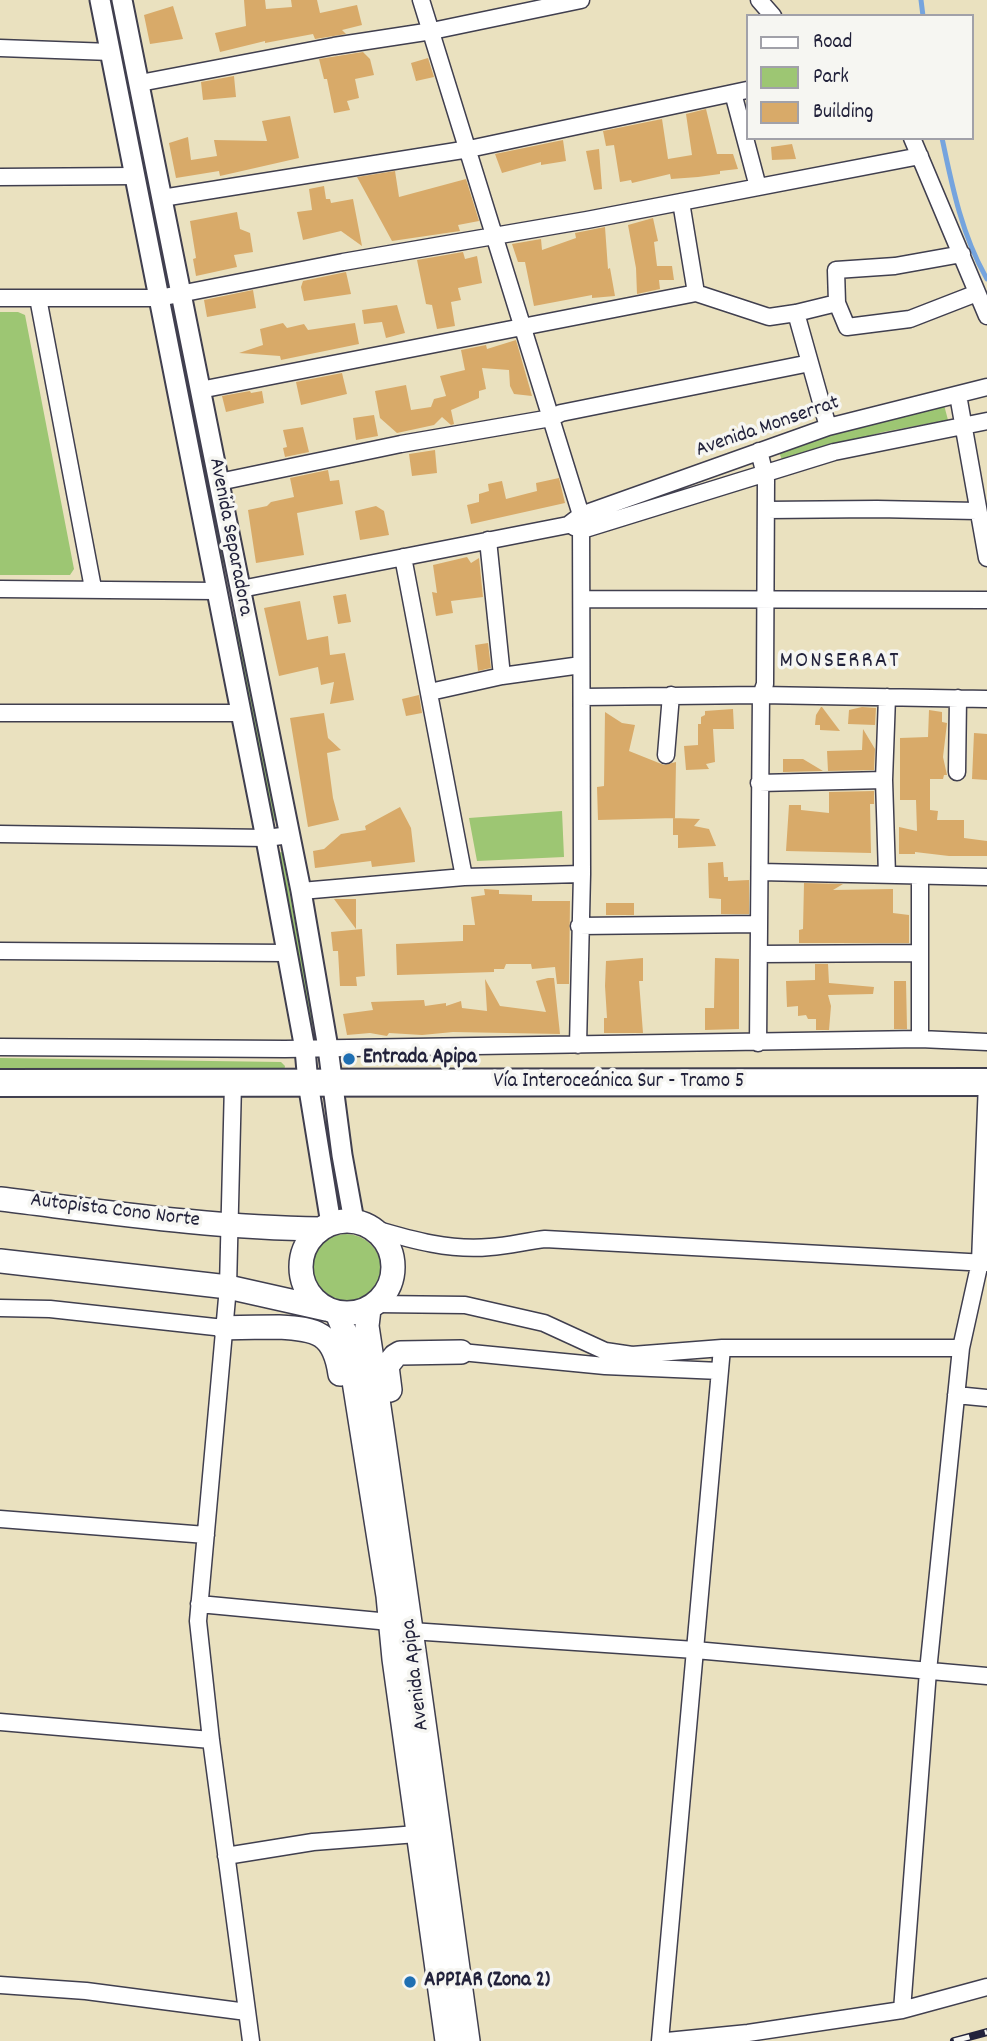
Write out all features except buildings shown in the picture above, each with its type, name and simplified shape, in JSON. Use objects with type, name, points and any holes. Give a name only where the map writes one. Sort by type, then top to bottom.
[{"type":"highway","name":"Vía Interoceánica Sur - Tramo 5","points":[[0,1083],[987,1082]]},
{"type":"main road","name":"Autopista Cono Norte","points":[[0,1199],[230,1225],[326,1227]]},
{"type":"main road","points":[[0,1261],[228,1287],[332,1311],[348,1314],[372,1306],[390,1287],[394,1266],[389,1246],[365,1225],[326,1227],[305,1247],[301,1271],[308,1293],[332,1311]]},
{"type":"main road","name":"Avenida Apipa","points":[[372,1306],[368,1326],[401,1627],[417,1834],[447,2041]]},
{"type":"main road","name":"Avenida Apipa","points":[[332,1311],[347,1337],[396,1580]]},
{"type":"main road","points":[[224,1328],[253,1326],[312,1330],[327,1340],[335,1351],[363,1521],[396,1580],[412,1559],[387,1366],[394,1356],[400,1353],[461,1352]]},
{"type":"main road","name":"Avenida Apipa","points":[[401,1627],[468,2041]]},
{"type":"street","name":"Avenida Separadora","points":[[100,0],[242,713],[305,1049],[321,1082]]},
{"type":"street","name":"Avenida Separadora","points":[[122,0],[301,891],[328,1048],[321,1082]]},
{"type":"street","points":[[421,0],[551,418],[577,524],[583,598],[578,1045]]},
{"type":"street","points":[[140,83],[334,46],[432,31],[581,0]]},
{"type":"street","points":[[759,0],[771,14]]},
{"type":"street","points":[[0,48],[111,52]]},
{"type":"street","points":[[162,198],[469,149],[740,91],[746,123]]},
{"type":"street","points":[[749,140],[758,187]]},
{"type":"street","points":[[913,140],[987,316]]},
{"type":"street","points":[[0,298],[159,298],[920,156]]},
{"type":"street","points":[[0,177],[134,176]]},
{"type":"street","points":[[681,202],[696,293]]},
{"type":"street","points":[[962,254],[895,266],[836,270],[837,303],[847,327],[910,319],[977,293]]},
{"type":"street","points":[[200,390],[696,293],[769,317],[837,303]]},
{"type":"street","points":[[38,298],[93,588]]},
{"type":"street","points":[[796,313],[828,427]]},
{"type":"street","points":[[219,482],[401,444],[551,418],[561,413],[810,363]]},
{"type":"street","name":"Avenida Monserrat","points":[[577,524],[759,451],[828,427],[987,387]]},
{"type":"street","points":[[958,395],[987,558]]},
{"type":"street","name":"Avenida Monserrat","points":[[241,589],[577,524],[868,444],[987,421]]},
{"type":"street","points":[[758,1043],[759,783],[761,695],[765,684],[766,510],[765,473],[759,451]]},
{"type":"street","points":[[766,510],[977,511]]},
{"type":"street","points":[[488,540],[502,676]]},
{"type":"street","points":[[403,557],[464,877]]},
{"type":"street","points":[[0,589],[216,591]]},
{"type":"street","points":[[583,598],[987,600]]},
{"type":"street","points":[[430,692],[502,676],[581,665]]},
{"type":"street","points":[[666,755],[671,695]]},
{"type":"street","points":[[582,697],[761,695],[987,699]]},
{"type":"street","points":[[887,697],[884,780],[887,875]]},
{"type":"street","points":[[957,772],[958,698]]},
{"type":"street","points":[[0,713],[242,713]]},
{"type":"street","points":[[759,783],[884,780]]},
{"type":"street","points":[[0,834],[266,838],[290,835]]},
{"type":"street","points":[[760,872],[987,877]]},
{"type":"street","points":[[301,891],[464,877],[582,874]]},
{"type":"street","points":[[920,876],[920,1040]]},
{"type":"street","points":[[579,926],[759,924]]},
{"type":"street","points":[[0,951],[287,953]]},
{"type":"street","points":[[759,954],[920,953]]},
{"type":"street","points":[[0,1046],[305,1049],[920,1040],[987,1042]]},
{"type":"street","points":[[321,1082],[365,1225],[419,1241],[456,1247],[489,1247],[545,1239],[984,1262]]},
{"type":"street","points":[[321,1082],[326,1227]]},
{"type":"street","points":[[902,2010],[928,1671],[961,1348],[984,1262],[987,1082]]},
{"type":"street","points":[[233,1083],[228,1287],[198,1621],[251,2041]]},
{"type":"street","points":[[372,1306],[423,1303],[465,1306],[544,1323],[605,1351],[632,1355],[722,1348],[961,1348]]},
{"type":"street","points":[[0,1308],[50,1309],[224,1328]]},
{"type":"street","points":[[660,2041],[722,1348]]},
{"type":"street","points":[[461,1352],[605,1366],[720,1371]]},
{"type":"street","points":[[956,1395],[987,1398]]},
{"type":"street","points":[[0,1519],[206,1535]]},
{"type":"street","points":[[199,1604],[401,1627],[987,1676]]},
{"type":"street","points":[[0,1722],[211,1740]]},
{"type":"street","points":[[226,1856],[313,1842],[417,1834]]},
{"type":"street","points":[[0,1985],[86,1991],[247,2011]]},
{"type":"street","points":[[667,2041],[748,2033],[902,2010],[987,1987]]},
{"type":"green space","points":[[109,0],[113,0],[152,203],[148,204]]},
{"type":"green space","points":[[175,311],[227,562],[218,564],[170,312]]},
{"type":"green space","points":[[0,312],[18,312],[25,315],[74,569],[70,575],[0,575]]},
{"type":"green space","points":[[944,405],[948,420],[883,432],[782,460],[779,452],[833,433]]},
{"type":"green space","points":[[235,617],[277,820],[271,821],[230,618]]},
{"type":"green space","points":[[562,811],[564,857],[477,861],[469,818]]},
{"type":"green space","points":[[282,852],[314,1025],[309,1025],[277,853]]},
{"type":"green space","points":[[0,1058],[281,1062],[285,1066],[284,1072],[0,1072]]},
{"type":"green space","points":[[346,1234],[371,1244],[381,1269],[371,1294],[346,1304],[321,1294],[311,1269],[321,1244]]},
{"type":"waterway","points":[[921,0],[923,14]]},
{"type":"waterway","points":[[942,140],[964,228],[987,279]]},
{"type":"railway","points":[[954,2041],[987,2032]]},
{"type":"place","name":"Entrada Apipa","points":[[349,1059]]},
{"type":"place","name":"APPIAR (Zona 2)","points":[[410,1982]]},
{"type":"district","name":"MONSERRAT","points":[[840,663]]}]
